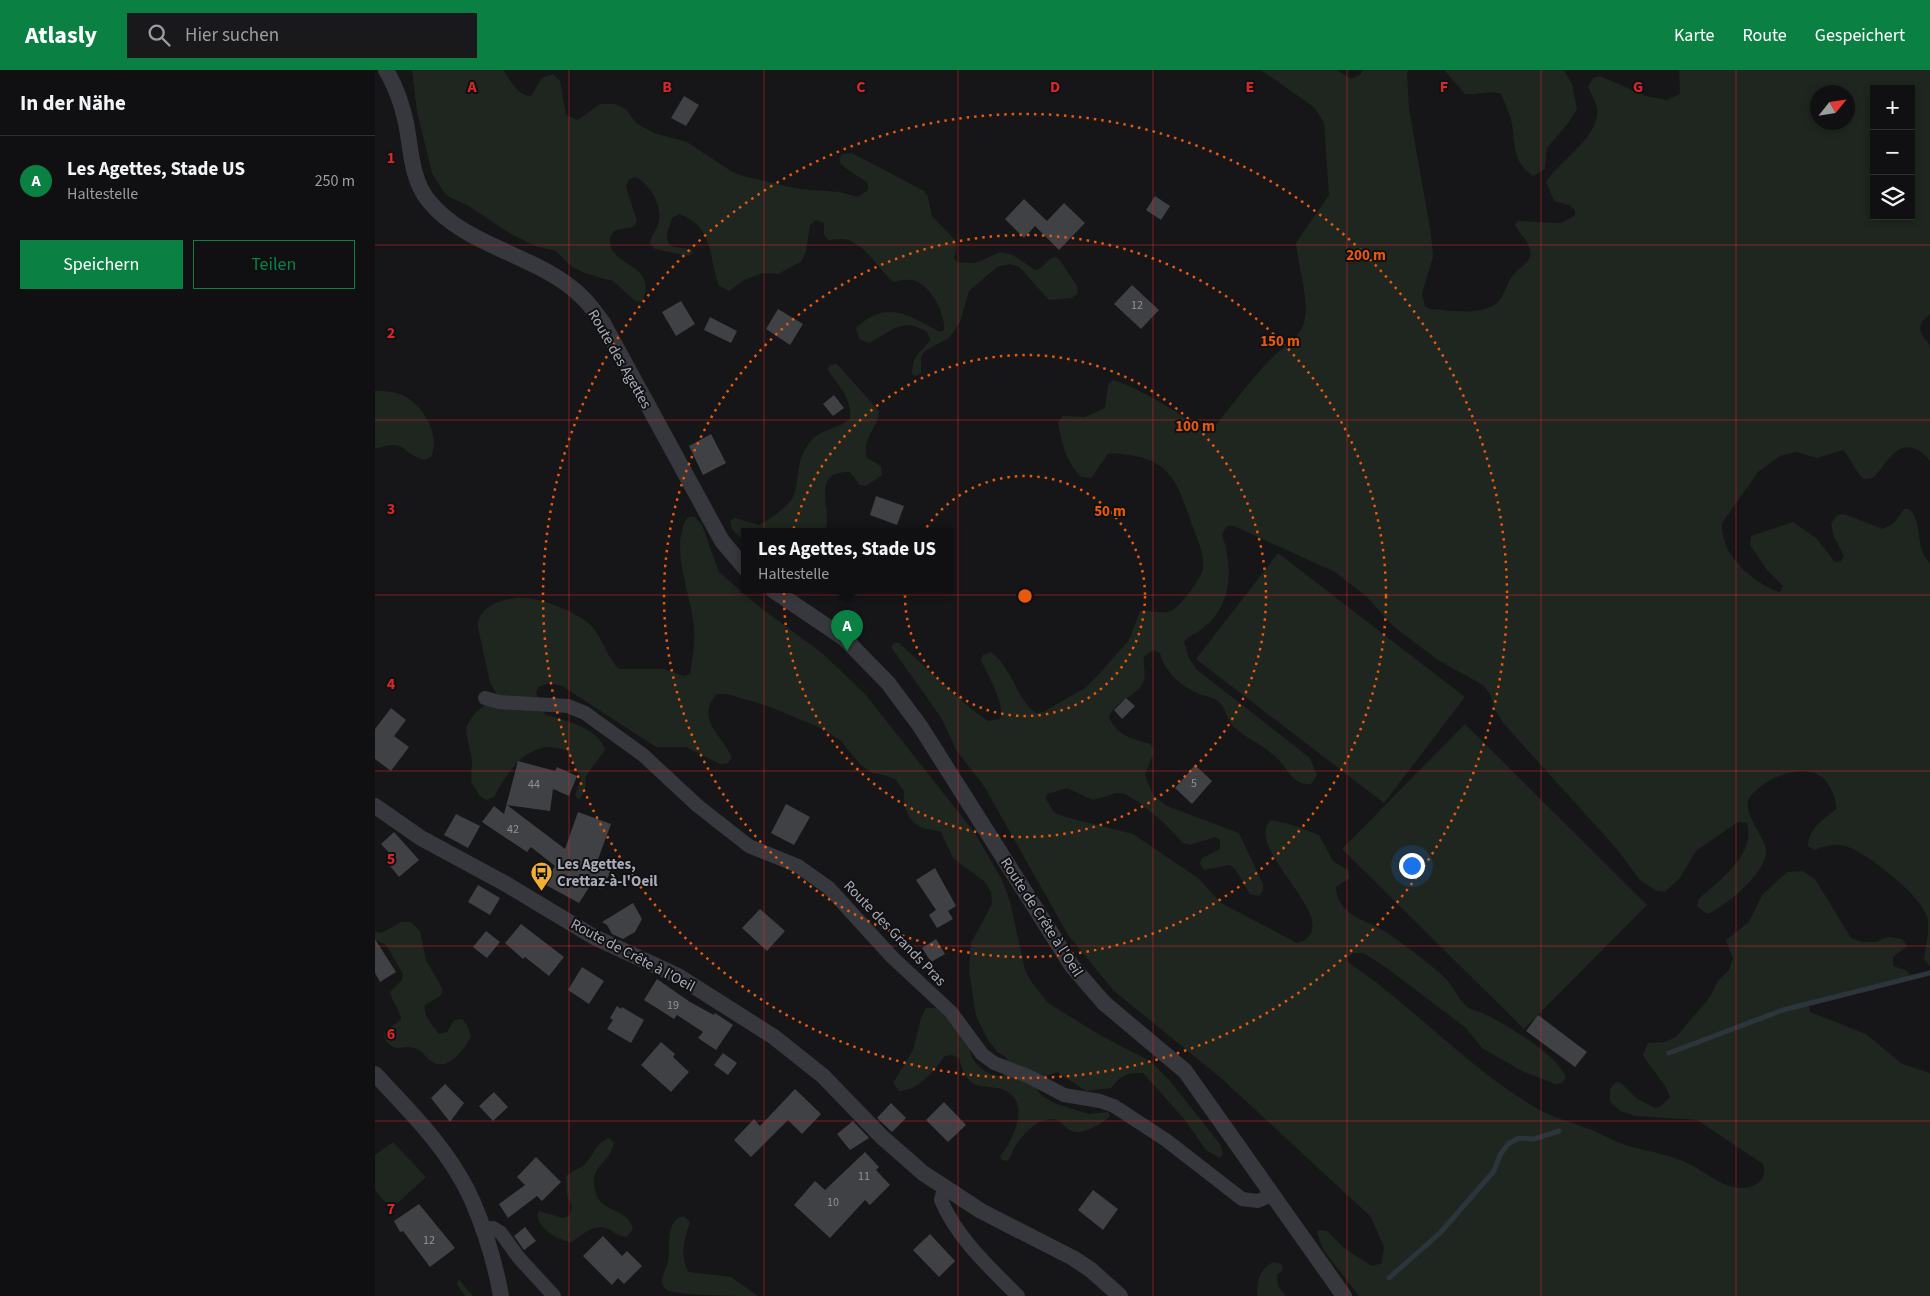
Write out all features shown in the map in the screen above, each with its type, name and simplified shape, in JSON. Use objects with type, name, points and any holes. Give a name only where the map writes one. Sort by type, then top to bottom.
[{"type":"street","name":"Route des Agettes","points":[[386,70],[399,99],[415,174],[426,198],[437,211],[473,235],[567,285],[593,309],[603,323],[722,541],[741,563]]},
{"type":"street","name":"Route de Crête à l'Oeil","points":[[777,593],[844,638],[888,683],[920,726],[953,776],[1072,966],[1103,1003],[1185,1070],[1345,1296]]},
{"type":"street","name":"Route des Grands Pras","points":[[485,698],[499,702],[568,706],[585,713],[643,755],[698,806],[749,846],[798,866],[829,888],[892,957],[951,1012],[982,1054],[994,1063],[1028,1076],[1063,1095],[1100,1101],[1113,1106],[1166,1140],[1242,1199],[1258,1201],[1273,1194]]},
{"type":"street","name":"Route de Crête à l'Oeil","points":[[375,806],[432,845],[506,884],[600,940],[678,976],[774,1037],[815,1069],[882,1137],[944,1188],[981,1211],[1073,1258],[1091,1270],[1120,1296]]},
{"type":"street","points":[[375,1074],[451,1162],[470,1196],[502,1291]]},
{"type":"street","points":[[944,1188],[941,1200],[958,1229],[983,1261],[1017,1296]]},
{"type":"street","points":[[482,1229],[493,1228],[501,1233],[519,1258],[554,1296]]},
{"type":"shaded area","points":[[412,70],[503,70],[518,91],[526,96],[531,96],[542,78],[553,74],[560,81],[566,115],[578,120],[600,104],[614,104],[626,109],[636,123],[654,133],[687,142],[731,171],[743,176],[799,189],[839,192],[858,197],[868,190],[868,184],[845,167],[839,160],[842,154],[852,153],[924,191],[928,197],[932,216],[955,240],[957,247],[954,258],[957,262],[975,263],[1001,252],[1013,255],[1035,270],[1041,268],[1055,257],[1059,259],[1077,286],[1078,294],[1071,298],[1049,300],[1019,267],[1010,264],[997,267],[969,291],[960,322],[949,338],[925,351],[921,357],[921,373],[916,376],[912,374],[914,361],[930,340],[927,332],[910,325],[897,327],[869,343],[859,339],[856,328],[867,319],[888,312],[908,316],[940,332],[944,330],[942,316],[935,300],[931,293],[919,282],[903,280],[893,282],[867,253],[855,243],[846,239],[828,240],[824,234],[824,223],[816,220],[810,225],[806,252],[801,262],[778,274],[763,273],[744,280],[729,291],[719,286],[705,235],[691,220],[679,214],[672,218],[667,233],[668,243],[673,247],[692,249],[693,252],[689,256],[655,249],[650,244],[658,225],[658,204],[647,186],[636,177],[629,179],[626,187],[637,221],[634,226],[615,231],[611,235],[610,242],[614,253],[643,277],[645,292],[642,302],[635,301],[613,281],[587,274],[572,267],[556,251],[535,246],[509,233],[467,205],[449,197],[443,191],[432,173],[417,112]]},
{"type":"shaded area","points":[[1261,70],[1337,70],[1351,79],[1360,75],[1363,70],[1409,70],[1407,72],[1409,109],[1431,234],[1433,257],[1422,294],[1425,306],[1430,309],[1478,311],[1495,304],[1501,298],[1512,276],[1530,258],[1529,246],[1515,224],[1518,221],[1561,223],[1575,215],[1575,210],[1569,205],[1554,201],[1546,182],[1586,139],[1592,129],[1597,109],[1588,87],[1593,78],[1600,76],[1646,96],[1667,100],[1680,94],[1679,70],[1930,70],[1930,315],[1922,322],[1920,329],[1923,337],[1930,345],[1930,460],[1918,450],[1910,447],[1903,448],[1892,455],[1873,478],[1864,479],[1843,450],[1817,458],[1796,452],[1780,456],[1758,472],[1722,523],[1727,548],[1738,564],[1754,579],[1780,592],[1783,586],[1767,570],[1750,545],[1751,536],[1793,522],[1816,538],[1835,562],[1841,561],[1844,556],[1834,537],[1831,524],[1837,515],[1844,514],[1883,529],[1894,523],[1904,509],[1909,509],[1914,515],[1922,551],[1930,563],[1930,966],[1924,959],[1928,932],[1927,917],[1923,908],[1905,887],[1868,858],[1848,847],[1839,845],[1814,850],[1808,846],[1814,829],[1836,809],[1833,792],[1823,778],[1815,773],[1805,771],[1783,775],[1763,785],[1749,799],[1748,810],[1766,849],[1765,858],[1761,867],[1744,887],[1724,904],[1707,914],[1697,906],[1699,899],[1734,866],[1741,856],[1746,846],[1748,835],[1747,823],[1738,822],[1696,851],[1679,879],[1665,892],[1656,891],[1640,880],[1616,848],[1504,724],[1495,710],[1490,694],[1483,685],[1438,660],[1394,627],[1367,597],[1335,572],[1234,526],[1227,526],[1222,534],[1226,547],[1229,573],[1225,597],[1220,609],[1212,619],[1184,642],[1189,658],[1196,669],[1310,758],[1317,776],[1311,784],[1304,784],[1291,776],[1272,753],[1233,726],[1218,701],[1188,689],[1170,673],[1160,653],[1153,650],[1144,657],[1145,678],[1141,686],[1116,706],[1109,717],[1116,729],[1121,733],[1151,744],[1154,752],[1145,775],[1153,795],[1167,806],[1239,833],[1263,884],[1263,891],[1259,896],[1250,894],[1236,871],[1230,865],[1204,870],[1200,864],[1202,858],[1220,849],[1220,840],[1215,837],[1190,845],[1183,843],[1164,823],[1140,803],[1125,794],[1117,793],[1093,800],[1067,788],[1047,794],[1046,799],[1054,812],[1062,816],[1133,834],[1198,878],[1221,903],[1297,943],[1307,938],[1313,927],[1310,913],[1268,846],[1265,832],[1271,820],[1293,825],[1319,835],[1333,861],[1348,870],[1350,878],[1336,887],[1338,897],[1348,912],[1389,934],[1426,962],[1446,979],[1469,1008],[1487,1015],[1532,1042],[1554,1060],[1566,1078],[1562,1083],[1555,1084],[1522,1071],[1482,1048],[1466,1028],[1384,966],[1363,953],[1353,953],[1347,958],[1348,962],[1396,998],[1487,1074],[1536,1108],[1623,1144],[1678,1159],[1725,1184],[1739,1188],[1749,1187],[1762,1179],[1764,1175],[1763,1164],[1697,1120],[1636,1116],[1620,1111],[1610,1102],[1610,1089],[1616,1082],[1621,1083],[1636,1098],[1655,1108],[1660,1107],[1670,1097],[1665,1086],[1643,1055],[1648,1043],[1665,1042],[1676,1037],[1710,997],[1718,981],[1729,970],[1733,959],[1726,940],[1749,922],[1762,895],[1787,872],[1802,871],[1815,879],[1851,938],[1862,942],[1876,942],[1888,937],[1902,939],[1907,946],[1893,957],[1893,966],[1905,970],[1910,975],[1904,980],[1819,999],[1809,1005],[1810,1012],[1866,1034],[1902,1064],[1930,1073],[1930,1296],[1359,1296],[1324,1251],[1317,1233],[1318,1230],[1327,1231],[1344,1248],[1372,1266],[1382,1263],[1384,1247],[1371,1217],[1221,1078],[1114,991],[1068,935],[984,786],[956,750],[942,719],[891,647],[894,643],[899,643],[970,708],[988,721],[1000,719],[1001,713],[998,697],[981,660],[983,655],[991,652],[1005,667],[1030,708],[1037,713],[1043,712],[1085,688],[1098,675],[1129,640],[1140,611],[1171,611],[1189,593],[1203,569],[1203,558],[1184,501],[1174,480],[1159,465],[1135,456],[1118,454],[1108,454],[1091,478],[1081,477],[1071,465],[1065,451],[1058,422],[1063,416],[1085,417],[1105,408],[1108,384],[1113,380],[1152,397],[1178,413],[1194,427],[1209,433],[1256,375],[1291,342],[1299,333],[1304,323],[1306,304],[1296,243],[1329,195],[1324,123],[1315,108]]},
{"type":"shaded area","points":[[1444,70],[1564,70],[1572,84],[1577,109],[1569,122],[1547,148],[1545,169],[1533,176],[1520,163],[1515,149],[1510,116],[1501,94],[1492,92],[1465,94]]},
{"type":"shaded area","points":[[837,364],[879,411],[866,444],[866,451],[867,458],[881,466],[882,475],[866,486],[860,485],[850,472],[837,473],[830,478],[826,485],[825,494],[826,528],[741,528],[741,539],[732,529],[730,521],[735,518],[759,525],[780,511],[793,497],[797,485],[800,460],[810,442],[819,434],[850,419],[847,398],[827,369],[830,365]]},
{"type":"shaded area","points":[[375,391],[399,394],[417,405],[432,430],[434,439],[431,457],[424,460],[393,445],[375,449]]},
{"type":"shaded area","points":[[694,516],[702,525],[719,572],[741,593],[822,653],[865,694],[975,833],[1002,880],[1010,901],[1025,970],[1048,1003],[1100,1035],[1150,1061],[1170,1081],[1220,1144],[1223,1154],[1220,1158],[1206,1150],[1185,1120],[1143,1073],[1133,1073],[1125,1076],[1118,1080],[1111,1088],[1086,1091],[1057,1072],[1043,1077],[1037,1089],[1041,1095],[1054,1103],[1089,1114],[1108,1112],[1110,1116],[1098,1125],[1081,1132],[1068,1129],[1057,1120],[1048,1119],[1042,1121],[1024,1135],[1007,1161],[1002,1160],[1000,1156],[1014,1132],[1017,1122],[1017,1103],[1004,1090],[971,1082],[964,1072],[959,1058],[952,1055],[945,1056],[931,1074],[919,1084],[913,1088],[899,1091],[893,1083],[913,1050],[921,1018],[926,1008],[937,1008],[968,1034],[971,1055],[981,1068],[991,1074],[1004,1075],[1009,1064],[1006,1057],[997,1052],[987,1038],[976,1016],[969,971],[971,943],[992,904],[991,892],[985,882],[953,858],[941,832],[922,828],[912,820],[905,807],[904,791],[895,779],[872,773],[860,764],[841,741],[823,729],[768,706],[727,694],[717,694],[708,711],[709,719],[732,758],[728,763],[720,764],[686,747],[656,747],[562,686],[549,683],[538,687],[536,693],[545,714],[588,730],[601,742],[605,750],[586,776],[585,789],[581,798],[578,799],[575,795],[581,778],[567,751],[554,748],[543,748],[532,752],[514,766],[494,797],[486,800],[480,796],[471,782],[472,760],[466,732],[467,725],[475,713],[497,695],[490,682],[478,628],[479,619],[484,611],[491,606],[510,599],[530,598],[544,602],[582,618],[592,626],[619,669],[664,669],[684,676],[690,674],[694,647],[694,627],[680,555],[682,529],[687,518]]},
{"type":"shaded area","points":[[1278,553],[1465,697],[1384,803],[1196,659]]},
{"type":"shaded area","points":[[1465,724],[1647,905],[1524,1029],[1342,849]]},
{"type":"shaded area","points":[[401,922],[411,922],[420,931],[426,960],[443,990],[440,996],[425,1005],[425,1013],[429,1020],[439,1034],[447,1032],[454,1020],[462,1019],[467,1025],[471,1037],[455,1058],[444,1064],[432,1062],[417,1049],[394,1047],[386,1041],[384,1035],[387,1029],[401,1020],[400,1013],[390,992],[402,980],[403,974],[386,945],[375,940],[375,931],[381,933]]},
{"type":"shaded area","points":[[609,1138],[614,1143],[612,1150],[596,1172],[594,1186],[600,1201],[626,1217],[633,1229],[627,1237],[603,1227],[598,1227],[593,1228],[571,1242],[560,1239],[542,1226],[537,1215],[539,1211],[563,1218],[569,1216],[572,1207],[567,1195],[566,1176],[584,1165],[598,1146]]},
{"type":"shaded area","points":[[393,1142],[426,1177],[391,1209],[375,1190],[375,1155]]},
{"type":"shaded area","points":[[684,1216],[690,1222],[684,1247],[684,1259],[688,1272],[731,1277],[758,1296],[684,1293],[667,1290],[664,1287],[662,1280],[668,1262],[671,1229],[673,1223]]},
{"type":"shaded area","points":[[1273,1262],[1281,1264],[1283,1270],[1277,1275],[1278,1286],[1286,1296],[1257,1296],[1260,1276],[1265,1268]]},
{"type":"shaded area","points":[[459,1279],[473,1296],[465,1296],[457,1284]]},
{"type":"building","points":[[684,96],[699,105],[686,126],[671,118]]},
{"type":"building","points":[[1155,196],[1170,206],[1161,220],[1146,210]]},
{"type":"building","points":[[1024,199],[1047,221],[1064,203],[1085,223],[1059,250],[1035,226],[1024,238],[1005,219]]},
{"type":"building","points":[[1132,285],[1159,310],[1141,329],[1114,304]]},
{"type":"building","points":[[681,301],[695,324],[676,336],[662,312]]},
{"type":"building","points":[[778,309],[803,324],[790,345],[766,329]]},
{"type":"building","points":[[710,317],[737,331],[731,343],[704,330]]},
{"type":"building","points":[[834,395],[844,408],[833,416],[823,404]]},
{"type":"building","points":[[711,434],[726,463],[703,475],[689,446]]},
{"type":"building","points":[[876,496],[904,506],[897,525],[870,515]]},
{"type":"building","points":[[1126,698],[1135,706],[1122,719],[1114,710]]},
{"type":"building","points":[[391,708],[406,720],[394,736],[409,747],[391,771],[375,759],[375,729]]},
{"type":"building","points":[[518,761],[555,771],[557,767],[577,776],[569,796],[553,789],[550,811],[507,805],[565,849],[578,812],[611,824],[597,862],[611,872],[600,889],[592,883],[579,903],[544,884],[555,866],[531,847],[527,852],[482,822],[494,806],[504,814]]},
{"type":"building","points":[[1195,765],[1212,781],[1192,804],[1175,788]]},
{"type":"building","points":[[786,804],[810,817],[794,845],[771,833]]},
{"type":"building","points":[[456,814],[480,826],[468,848],[444,835]]},
{"type":"building","points":[[394,832],[419,860],[399,877],[386,861],[392,856],[381,844]]},
{"type":"building","points":[[935,868],[956,906],[948,911],[953,919],[937,928],[929,915],[936,910],[916,880]]},
{"type":"building","points":[[478,885],[500,898],[490,915],[468,902]]},
{"type":"building","points":[[633,903],[642,919],[635,932],[623,939],[612,934],[607,925],[602,922]]},
{"type":"building","points":[[760,909],[785,931],[767,951],[742,928]]},
{"type":"building","points":[[521,924],[564,957],[549,976],[525,957],[523,959],[505,943]]},
{"type":"building","points":[[486,931],[500,942],[487,958],[473,947]]},
{"type":"building","points":[[375,939],[396,972],[380,982],[375,973]]},
{"type":"building","points":[[936,939],[945,954],[931,962],[922,948]]},
{"type":"building","points":[[582,967],[604,981],[589,1004],[568,990]]},
{"type":"building","points":[[657,979],[690,1002],[714,1015],[715,1013],[733,1025],[716,1050],[698,1038],[703,1032],[677,1015],[674,1019],[644,1000]]},
{"type":"building","points":[[617,1006],[644,1020],[631,1043],[607,1029],[613,1020],[610,1018]]},
{"type":"building","points":[[1538,1015],[1587,1052],[1575,1067],[1526,1031]]},
{"type":"building","points":[[661,1042],[675,1054],[673,1057],[689,1072],[671,1092],[641,1065]]},
{"type":"building","points":[[723,1053],[737,1063],[728,1075],[714,1065]]},
{"type":"building","points":[[445,1084],[464,1103],[450,1122],[431,1098]]},
{"type":"building","points":[[795,1089],[821,1114],[802,1134],[788,1120],[751,1157],[734,1140],[754,1119],[760,1126]]},
{"type":"building","points":[[494,1092],[508,1107],[493,1121],[479,1106]]},
{"type":"building","points":[[944,1102],[966,1125],[948,1142],[926,1120]]},
{"type":"building","points":[[891,1103],[906,1118],[892,1132],[877,1118]]},
{"type":"building","points":[[853,1121],[869,1138],[850,1150],[837,1134]]},
{"type":"building","points":[[865,1152],[879,1167],[876,1170],[890,1185],[870,1205],[865,1200],[830,1238],[794,1205],[815,1181],[825,1190]]},
{"type":"building","points":[[536,1157],[561,1182],[542,1201],[537,1196],[508,1218],[499,1204],[525,1185],[517,1177]]},
{"type":"building","points":[[1093,1190],[1118,1209],[1103,1230],[1078,1210]]},
{"type":"building","points":[[419,1204],[455,1248],[430,1267],[403,1231],[400,1232],[394,1221]]},
{"type":"building","points":[[525,1227],[536,1241],[524,1250],[514,1236]]},
{"type":"building","points":[[930,1234],[955,1261],[939,1277],[913,1250]]},
{"type":"building","points":[[603,1236],[622,1256],[627,1251],[642,1266],[624,1284],[618,1278],[612,1285],[583,1256]]},
{"type":"waterway","points":[[1669,1053],[1783,1010],[1930,973]]},
{"type":"waterway","points":[[1389,1278],[1440,1233],[1494,1171],[1500,1155],[1508,1144],[1519,1138],[1534,1139],[1559,1131]]},
{"type":"place","name":"Les Agettes, Stade US","points":[[847,651]]},
{"type":"place","name":"Les Agettes, Crettaz-à-l'Oeil","points":[[541,892]]}]
